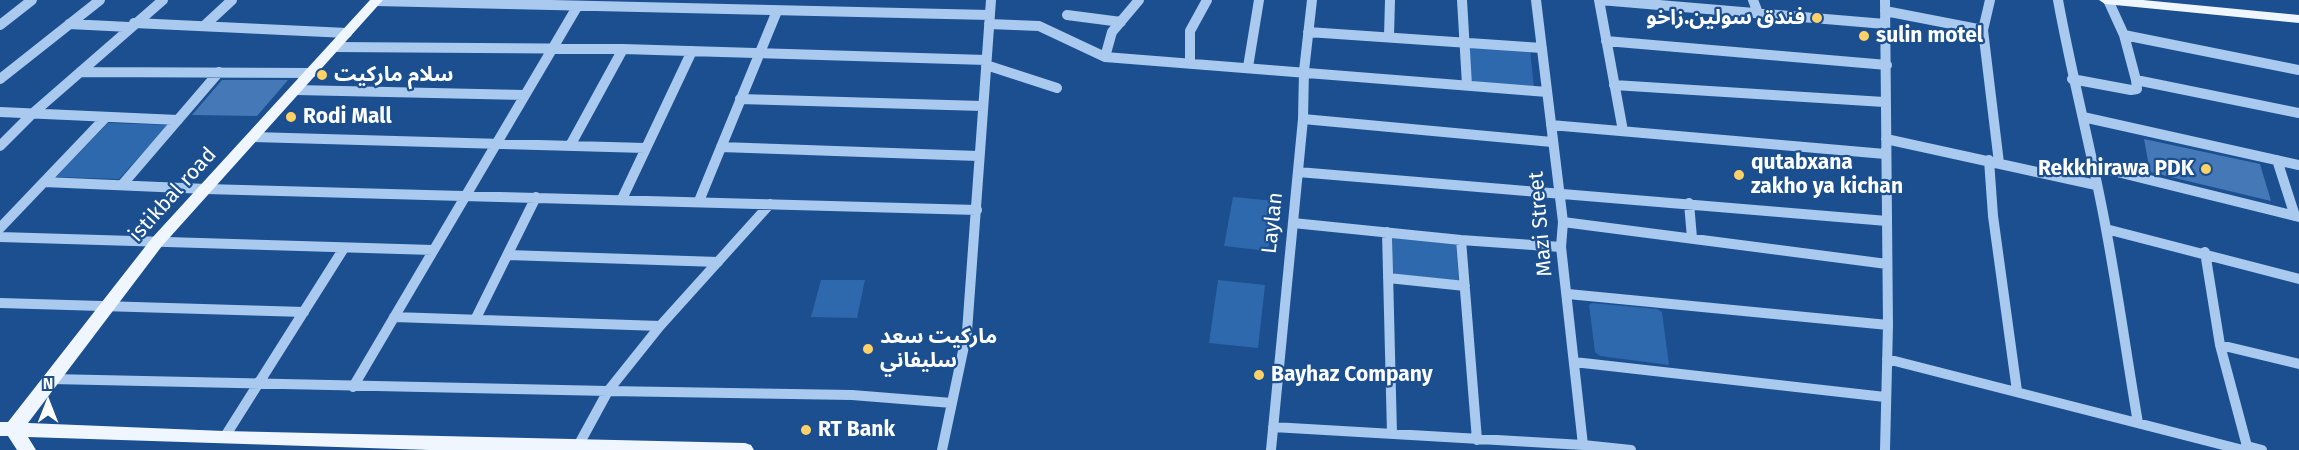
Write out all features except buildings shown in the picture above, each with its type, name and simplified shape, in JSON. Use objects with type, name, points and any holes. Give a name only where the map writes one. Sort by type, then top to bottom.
[{"type":"main road","name":"istikbal road","points":[[4,430],[51,379],[157,242],[377,0]]},
{"type":"main road","points":[[2106,0],[2299,19]]},
{"type":"main road","points":[[2181,0],[2299,11]]},
{"type":"main road","points":[[4,430],[224,438],[745,450]]},
{"type":"main road","points":[[4,430],[27,450]]},
{"type":"street","points":[[0,25],[32,0]]},
{"type":"street","points":[[2,75],[100,0]]},
{"type":"street","points":[[0,146],[131,25],[163,0]]},
{"type":"street","points":[[204,26],[232,0]]},
{"type":"street","points":[[377,0],[814,12],[990,20],[1039,26],[1105,57],[1547,92]]},
{"type":"street","points":[[633,8],[641,0]]},
{"type":"street","points":[[704,9],[713,0]]},
{"type":"street","points":[[814,12],[824,0]]},
{"type":"street","points":[[942,450],[967,332],[991,0]]},
{"type":"street","points":[[1105,57],[1112,32],[1139,0]]},
{"type":"street","points":[[1190,62],[1190,31],[1207,0]]},
{"type":"street","points":[[1248,67],[1259,0]]},
{"type":"street","name":"Laylan","points":[[1271,450],[1303,119],[1304,71],[1312,0]]},
{"type":"street","points":[[1389,36],[1390,0]]},
{"type":"street","points":[[1462,0],[1467,85]]},
{"type":"street","name":"Mazi Street","points":[[1536,0],[1563,222],[1562,247],[1582,445]]},
{"type":"street","points":[[1623,131],[1600,0],[1885,24]]},
{"type":"street","points":[[1753,0],[1758,13]]},
{"type":"street","points":[[1990,0],[1983,30],[1994,162],[1993,216],[2017,391]]},
{"type":"street","points":[[2058,0],[2072,79],[2083,117],[2106,229],[2138,423]]},
{"type":"street","points":[[2072,79],[2131,90],[2137,89],[2124,35],[2106,0]]},
{"type":"street","points":[[1886,450],[1885,397],[1888,325],[1884,102],[1887,65],[1885,6],[1983,30]]},
{"type":"street","points":[[353,387],[577,7]]},
{"type":"street","points":[[699,201],[777,11]]},
{"type":"street","points":[[1067,15],[1121,22]]},
{"type":"street","points":[[69,24],[204,26],[347,33]]},
{"type":"street","points":[[1308,32],[1542,48]]},
{"type":"street","points":[[2124,35],[2299,70]]},
{"type":"street","points":[[1606,41],[1887,65]]},
{"type":"street","points":[[334,47],[760,52],[986,62],[1057,88]]},
{"type":"street","points":[[571,144],[623,50]]},
{"type":"street","points":[[622,200],[692,51]]},
{"type":"street","points":[[80,72],[311,73]]},
{"type":"street","points":[[122,185],[219,72]]},
{"type":"street","points":[[2136,80],[2299,113]]},
{"type":"street","points":[[1614,85],[1884,102]]},
{"type":"street","points":[[296,90],[524,95]]},
{"type":"street","points":[[740,99],[982,106]]},
{"type":"street","points":[[0,112],[178,120]]},
{"type":"street","points":[[0,228],[106,117]]},
{"type":"street","points":[[2083,117],[2299,165]]},
{"type":"street","points":[[1303,119],[1552,142]]},
{"type":"street","points":[[1551,125],[1885,154],[1886,144]]},
{"type":"street","points":[[253,137],[571,144],[645,148]]},
{"type":"street","points":[[1886,144],[1994,162],[2096,185]]},
{"type":"street","points":[[721,147],[978,156]]},
{"type":"street","points":[[2277,160],[2297,217]]},
{"type":"street","points":[[2093,166],[2297,217]]},
{"type":"street","points":[[1298,172],[1887,221]]},
{"type":"street","points":[[44,182],[206,189],[977,210]]},
{"type":"street","points":[[476,318],[536,197]]},
{"type":"street","points":[[1689,203],[1692,238]]},
{"type":"street","points":[[578,446],[608,391],[660,326],[770,204]]},
{"type":"street","points":[[1563,222],[1887,264]]},
{"type":"street","points":[[1293,223],[1461,240],[1562,247]]},
{"type":"street","points":[[2106,229],[2205,252],[2299,279]]},
{"type":"street","points":[[1387,232],[1392,434]]},
{"type":"street","points":[[0,237],[433,250]]},
{"type":"street","points":[[1461,240],[1476,440]]},
{"type":"street","points":[[224,438],[344,248]]},
{"type":"street","points":[[2205,252],[2220,345],[2246,449]]},
{"type":"street","points":[[508,255],[718,262]]},
{"type":"street","points":[[1388,278],[1465,286]]},
{"type":"street","points":[[1568,294],[1888,325]]},
{"type":"street","points":[[0,303],[304,312]]},
{"type":"street","points":[[394,317],[660,326]]},
{"type":"street","points":[[2220,345],[2299,364]]},
{"type":"street","points":[[1887,359],[2138,423],[2246,449],[2262,450]]},
{"type":"street","points":[[1574,362],[1885,397]]},
{"type":"street","points":[[51,379],[353,387],[608,391],[654,389],[840,394],[923,398],[952,403]]},
{"type":"street","points":[[1273,427],[1582,445],[1631,450]]},
{"type":"shaded area","points":[[1467,45],[1530,50],[1534,88],[1469,83]]},
{"type":"shaded area","points":[[108,123],[168,125],[119,179],[56,177]]},
{"type":"shaded area","points":[[1233,197],[1275,201],[1268,251],[1224,246]]},
{"type":"shaded area","points":[[1393,237],[1456,243],[1459,283],[1392,276]]},
{"type":"shaded area","points":[[821,280],[865,280],[857,318],[811,317]]},
{"type":"shaded area","points":[[1218,280],[1265,285],[1258,348],[1209,343]]},
{"type":"shaded area","points":[[1592,303],[1657,309],[1662,312],[1669,365],[1600,356],[1595,352],[1589,305]]},
{"type":"place","name":"فندق سولين.زاخو","points":[[1817,18]]},
{"type":"place","name":"sulin motel","points":[[1864,36]]},
{"type":"place","name":"سلام ماركيت","points":[[322,75]]},
{"type":"place","name":"Rodi Mall","points":[[291,117]]},
{"type":"place","name":"Rekkhirawa PDK","points":[[2206,169]]},
{"type":"place","name":"qutabxana zakho ya kichan","points":[[1739,175]]},
{"type":"place","name":"ماركيت سعد سليفاني","points":[[868,349]]},
{"type":"place","name":"Bayhaz Company","points":[[1259,375]]},
{"type":"place","name":"RT Bank","points":[[806,430]]}]
